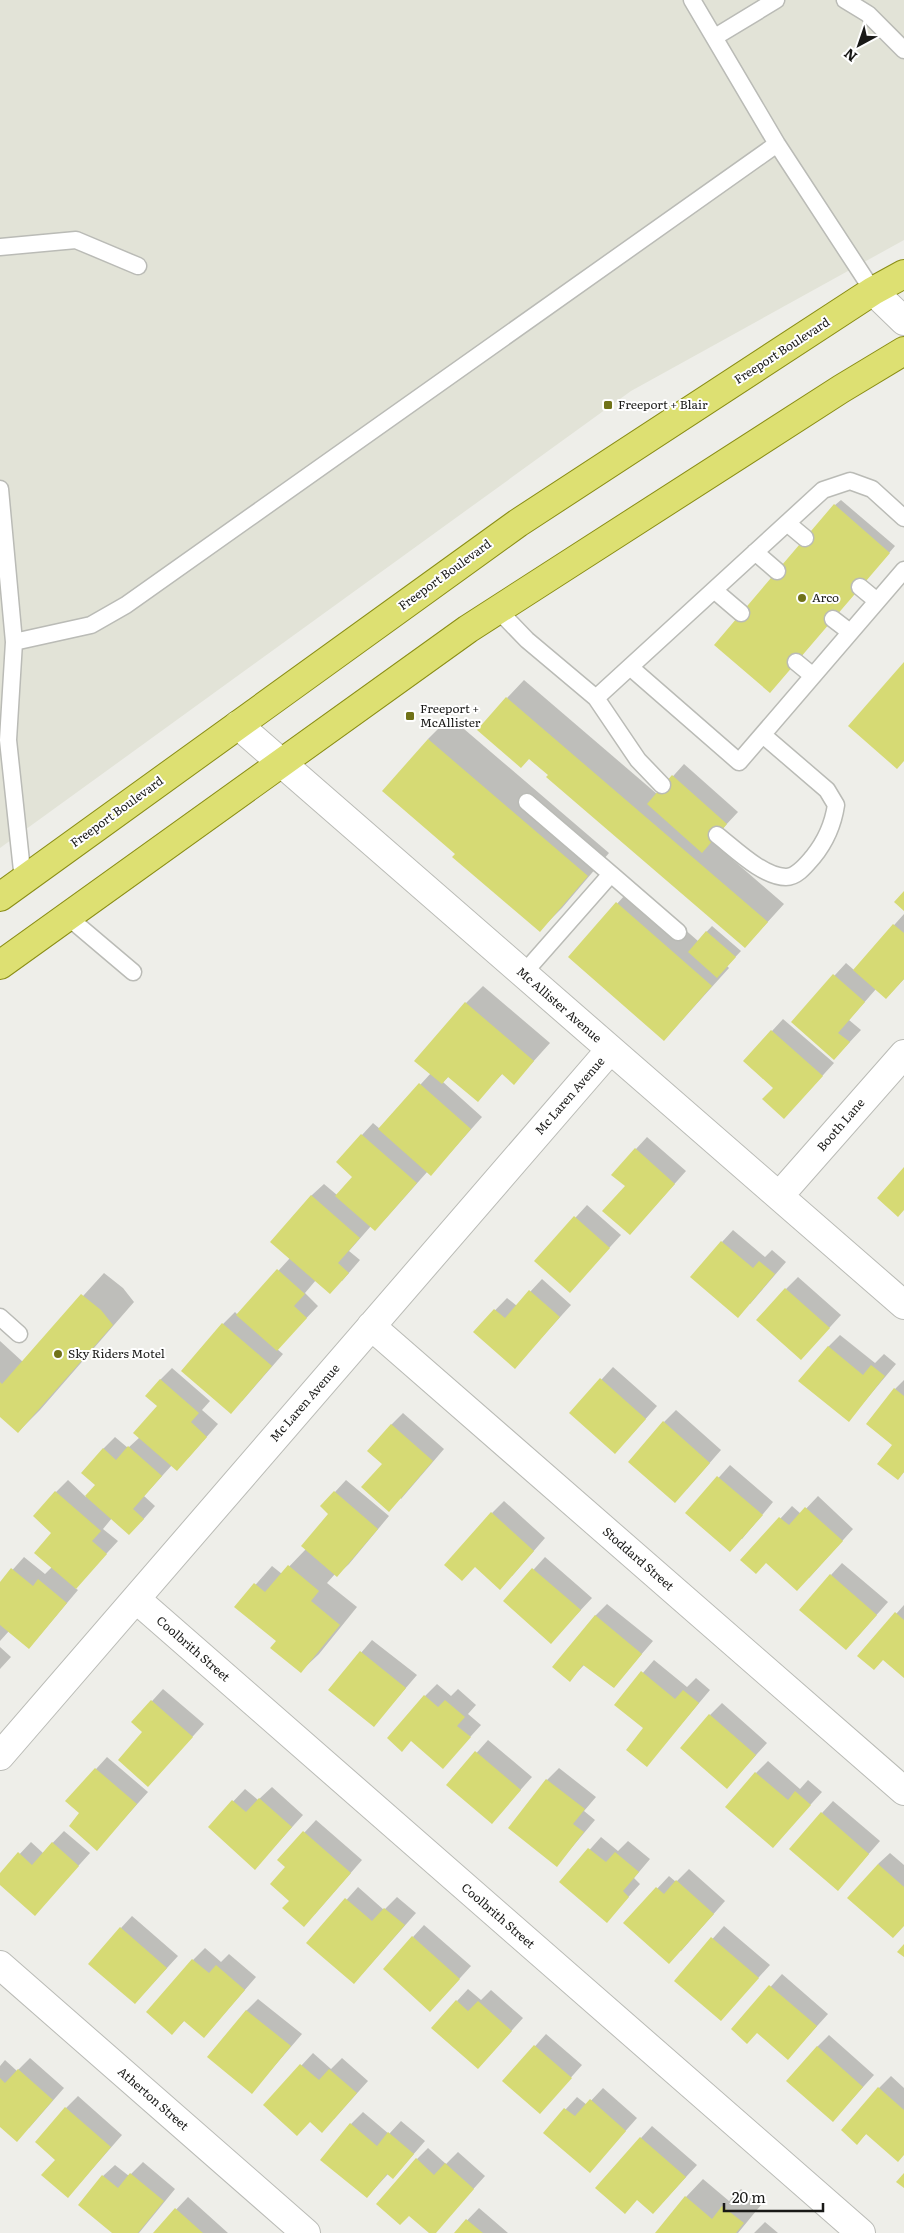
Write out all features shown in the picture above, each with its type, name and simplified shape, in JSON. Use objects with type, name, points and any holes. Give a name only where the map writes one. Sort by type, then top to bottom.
[{"type":"main road","name":"Freeport Boulevard","points":[[0,897],[518,523],[873,291],[904,274]]},
{"type":"main road","points":[[0,966],[280,762],[498,610],[841,389],[904,351]]},
{"type":"street","points":[[873,291],[904,321]]},
{"type":"street","name":"Mc Allister Avenue","points":[[238,725],[904,1305]]},
{"type":"street","name":"Mc Laren Avenue","points":[[0,1756],[610,1050]]},
{"type":"street","name":"Booth Lane","points":[[779,1196],[904,1054]]},
{"type":"street","name":"Stoddard Street","points":[[371,1326],[904,1792]]},
{"type":"street","name":"Coolbrith Street","points":[[136,1599],[861,2233]]},
{"type":"street","name":"Atherton Street","points":[[0,1965],[306,2233]]},
{"type":"lane","points":[[692,0],[777,144],[873,291]]},
{"type":"lane","points":[[715,37],[776,0]]},
{"type":"lane","points":[[845,0],[868,14],[904,50]]},
{"type":"lane","points":[[14,642],[91,625],[126,605],[777,144]]},
{"type":"lane","points":[[0,247],[76,240],[138,266]]},
{"type":"lane","points":[[596,698],[823,490],[850,481],[872,489],[904,518]]},
{"type":"lane","points":[[0,489],[14,642],[4,743],[23,880]]},
{"type":"lane","points":[[787,523],[805,538]]},
{"type":"lane","points":[[755,552],[777,570]]},
{"type":"lane","points":[[630,668],[739,762],[904,570]]},
{"type":"lane","points":[[860,587],[877,601]]},
{"type":"lane","points":[[714,590],[740,613]]},
{"type":"lane","points":[[498,610],[528,640],[596,698],[638,760],[662,785]]},
{"type":"lane","points":[[833,619],[850,632]]},
{"type":"lane","points":[[796,662],[813,676]]},
{"type":"lane","points":[[718,835],[751,861],[772,874],[787,877],[800,871],[821,847],[833,822],[836,805],[827,790],[763,735]]},
{"type":"lane","points":[[527,802],[678,932]]},
{"type":"lane","points":[[523,974],[611,874]]},
{"type":"lane","points":[[68,917],[133,972]]},
{"type":"lane","points":[[0,1317],[19,1334]]},
{"type":"shaded area","points":[[0,0],[904,0],[904,240],[631,391],[0,848]]},
{"type":"building","points":[[834,504],[890,553],[770,693],[714,645]]},
{"type":"building","points":[[904,662],[904,761],[897,769],[848,726]]},
{"type":"building","points":[[506,697],[768,922],[745,948],[546,777],[548,775],[529,759],[521,768],[477,730]]},
{"type":"building","points":[[428,739],[588,876],[540,932],[452,857],[455,854],[382,791]]},
{"type":"building","points":[[672,775],[727,824],[702,853],[647,804]]},
{"type":"building","points":[[904,891],[904,911],[894,902]]},
{"type":"building","points":[[616,902],[712,986],[664,1041],[568,957]]},
{"type":"building","points":[[893,924],[904,933],[904,979],[886,999],[853,970]]},
{"type":"building","points":[[706,931],[736,957],[717,978],[688,952]]},
{"type":"building","points":[[833,974],[865,1002],[838,1033],[850,1042],[834,1060],[791,1022]]},
{"type":"building","points":[[465,1002],[534,1061],[514,1085],[502,1074],[478,1102],[448,1077],[442,1084],[414,1061]]},
{"type":"building","points":[[771,1030],[823,1076],[784,1119],[762,1099],[773,1088],[743,1061]]},
{"type":"building","points":[[419,1083],[471,1129],[431,1176],[378,1129]]},
{"type":"building","points":[[361,1134],[417,1183],[375,1231],[335,1196],[352,1177],[336,1162]]},
{"type":"building","points":[[635,1148],[675,1184],[630,1235],[602,1211],[625,1186],[611,1175]]},
{"type":"building","points":[[904,1167],[904,1210],[898,1217],[877,1198]]},
{"type":"building","points":[[311,1195],[360,1238],[338,1263],[349,1273],[330,1294],[270,1242]]},
{"type":"building","points":[[574,1216],[610,1248],[570,1293],[534,1261]]},
{"type":"building","points":[[721,1241],[753,1268],[759,1261],[775,1274],[738,1318],[690,1277]]},
{"type":"building","points":[[277,1269],[305,1294],[294,1306],[307,1318],[277,1351],[236,1315]]},
{"type":"building","points":[[785,1288],[830,1328],[801,1360],[756,1320]]},
{"type":"building","points":[[529,1290],[560,1317],[515,1369],[473,1332],[494,1309],[505,1318]]},
{"type":"building","name":"Sky Riders Motel","points":[[81,1294],[101,1310],[113,1325],[18,1433],[0,1417],[0,1382],[2,1384]]},
{"type":"building","points":[[222,1323],[272,1366],[231,1414],[181,1371]]},
{"type":"building","points":[[828,1346],[863,1375],[871,1365],[885,1376],[849,1422],[798,1381]]},
{"type":"building","points":[[600,1378],[646,1419],[615,1454],[569,1413]]},
{"type":"building","points":[[160,1379],[199,1413],[191,1422],[207,1437],[177,1471],[133,1433],[157,1406],[145,1396]]},
{"type":"building","points":[[894,1388],[904,1396],[904,1472],[898,1480],[877,1464],[892,1445],[866,1424]]},
{"type":"building","points":[[663,1421],[710,1463],[675,1503],[628,1462]]},
{"type":"building","points":[[391,1424],[433,1461],[389,1512],[361,1487],[382,1464],[367,1451]]},
{"type":"building","points":[[128,1446],[162,1476],[133,1509],[144,1519],[129,1535],[85,1496],[95,1485],[81,1473],[103,1448],[116,1460]]},
{"type":"building","points":[[717,1476],[763,1515],[730,1552],[685,1513]]},
{"type":"building","points":[[55,1491],[101,1531],[92,1541],[107,1554],[76,1589],[34,1553],[51,1533],[33,1516]]},
{"type":"building","points":[[334,1491],[378,1529],[337,1577],[301,1546],[328,1514],[320,1506]]},
{"type":"building","points":[[805,1507],[843,1541],[797,1591],[766,1563],[756,1574],[740,1560],[779,1517],[789,1525]]},
{"type":"building","points":[[491,1512],[534,1551],[500,1590],[475,1567],[462,1581],[444,1565]]},
{"type":"building","points":[[288,1565],[319,1591],[311,1601],[340,1625],[301,1673],[270,1648],[276,1641],[234,1607],[254,1583],[265,1592]]},
{"type":"building","points":[[11,1568],[33,1586],[38,1579],[67,1603],[29,1649],[0,1625],[0,1582]]},
{"type":"building","points":[[532,1568],[581,1610],[551,1644],[503,1601]]},
{"type":"building","points":[[830,1574],[877,1615],[846,1650],[799,1610]]},
{"type":"building","points":[[895,1612],[904,1620],[904,1678],[883,1660],[874,1670],[857,1656]]},
{"type":"building","points":[[595,1615],[642,1654],[614,1688],[583,1665],[570,1682],[552,1667]]},
{"type":"building","points":[[360,1651],[406,1688],[374,1727],[328,1690]]},
{"type":"building","points":[[641,1671],[675,1699],[683,1690],[699,1703],[647,1767],[626,1750],[643,1728],[614,1705]]},
{"type":"building","points":[[424,1695],[438,1707],[445,1700],[465,1717],[457,1726],[471,1737],[443,1769],[411,1741],[402,1752],[387,1738]]},
{"type":"building","points":[[151,1700],[193,1737],[148,1787],[118,1760],[142,1732],[131,1722]]},
{"type":"building","points":[[709,1714],[756,1755],[727,1789],[680,1748]]},
{"type":"building","points":[[475,1751],[521,1790],[492,1824],[446,1785]]},
{"type":"building","points":[[95,1768],[137,1804],[97,1851],[69,1826],[79,1813],[65,1801]]},
{"type":"building","points":[[755,1772],[788,1800],[795,1791],[811,1805],[773,1848],[725,1807]]},
{"type":"building","points":[[546,1779],[585,1809],[573,1824],[584,1832],[557,1867],[508,1828]]},
{"type":"building","points":[[259,1798],[292,1827],[255,1870],[208,1827],[232,1800],[246,1812]]},
{"type":"building","points":[[821,1812],[869,1854],[838,1891],[789,1849]]},
{"type":"building","points":[[303,1831],[351,1873],[304,1927],[282,1908],[289,1901],[270,1884],[285,1867],[277,1860]]},
{"type":"building","points":[[52,1842],[79,1866],[35,1916],[0,1885],[0,1873],[18,1852],[32,1865]]},
{"type":"building","points":[[588,1848],[606,1862],[615,1852],[639,1872],[623,1891],[629,1897],[607,1923],[559,1882]]},
{"type":"building","points":[[878,1864],[904,1887],[904,1926],[893,1938],[847,1898]]},
{"type":"building","points":[[676,1880],[714,1914],[669,1964],[623,1923],[656,1887],[664,1894]]},
{"type":"building","points":[[345,1898],[372,1921],[384,1908],[405,1925],[354,1984],[306,1943]]},
{"type":"building","points":[[120,1927],[167,1968],[135,2004],[88,1964]]},
{"type":"building","points":[[412,1936],[460,1979],[430,2012],[383,1969]]},
{"type":"building","points":[[711,1937],[759,1978],[721,2021],[674,1981]]},
{"type":"building","points":[[904,1944],[904,1957],[897,1952]]},
{"type":"building","points":[[192,1959],[209,1973],[216,1965],[245,1990],[204,2038],[184,2021],[172,2035],[146,2012]]},
{"type":"building","points":[[769,1985],[817,2026],[788,2060],[757,2033],[747,2044],[731,2029]]},
{"type":"building","points":[[456,2000],[468,2011],[478,2001],[512,2031],[478,2069],[431,2028]]},
{"type":"building","points":[[246,2010],[291,2046],[252,2094],[207,2057]]},
{"type":"building","points":[[534,2045],[572,2078],[540,2114],[502,2081]]},
{"type":"building","points":[[817,2046],[863,2087],[833,2122],[786,2081]]},
{"type":"building","points":[[300,2064],[319,2080],[329,2069],[357,2093],[322,2133],[310,2122],[297,2136],[263,2105]]},
{"type":"building","points":[[18,2069],[53,2100],[17,2142],[0,2127],[0,2078],[5,2083]]},
{"type":"building","points":[[878,2087],[904,2110],[904,2155],[898,2162],[866,2134],[857,2145],[841,2130]]},
{"type":"building","points":[[590,2099],[626,2131],[590,2173],[543,2133],[564,2108],[575,2116]]},
{"type":"building","points":[[65,2107],[111,2147],[68,2198],[41,2175],[55,2160],[35,2142]]},
{"type":"building","points":[[350,2123],[377,2146],[388,2132],[414,2154],[393,2179],[387,2174],[367,2198],[320,2160]]},
{"type":"building","points":[[640,2137],[686,2177],[653,2214],[637,2200],[625,2214],[595,2188]]},
{"type":"building","points":[[416,2158],[434,2175],[445,2163],[474,2189],[436,2233],[429,2233],[409,2216],[400,2225],[376,2204]]},
{"type":"building","points":[[130,2173],[164,2201],[138,2233],[112,2233],[78,2205],[102,2175],[118,2188]]},
{"type":"building","points":[[904,2173],[904,2188],[896,2182]]},
{"type":"building","points":[[685,2196],[712,2219],[722,2206],[744,2223],[736,2233],[655,2233]]},
{"type":"building","points":[[175,2208],[203,2233],[153,2233]]},
{"type":"building","points":[[466,2219],[483,2233],[454,2233]]},
{"type":"place","name":"Freeport + Blair","points":[[608,405]]},
{"type":"place","name":"Arco","points":[[802,598]]},
{"type":"place","name":"Freeport + McAllister","points":[[410,716]]},
{"type":"place","name":"Sky Riders Motel","points":[[58,1354]]}]
